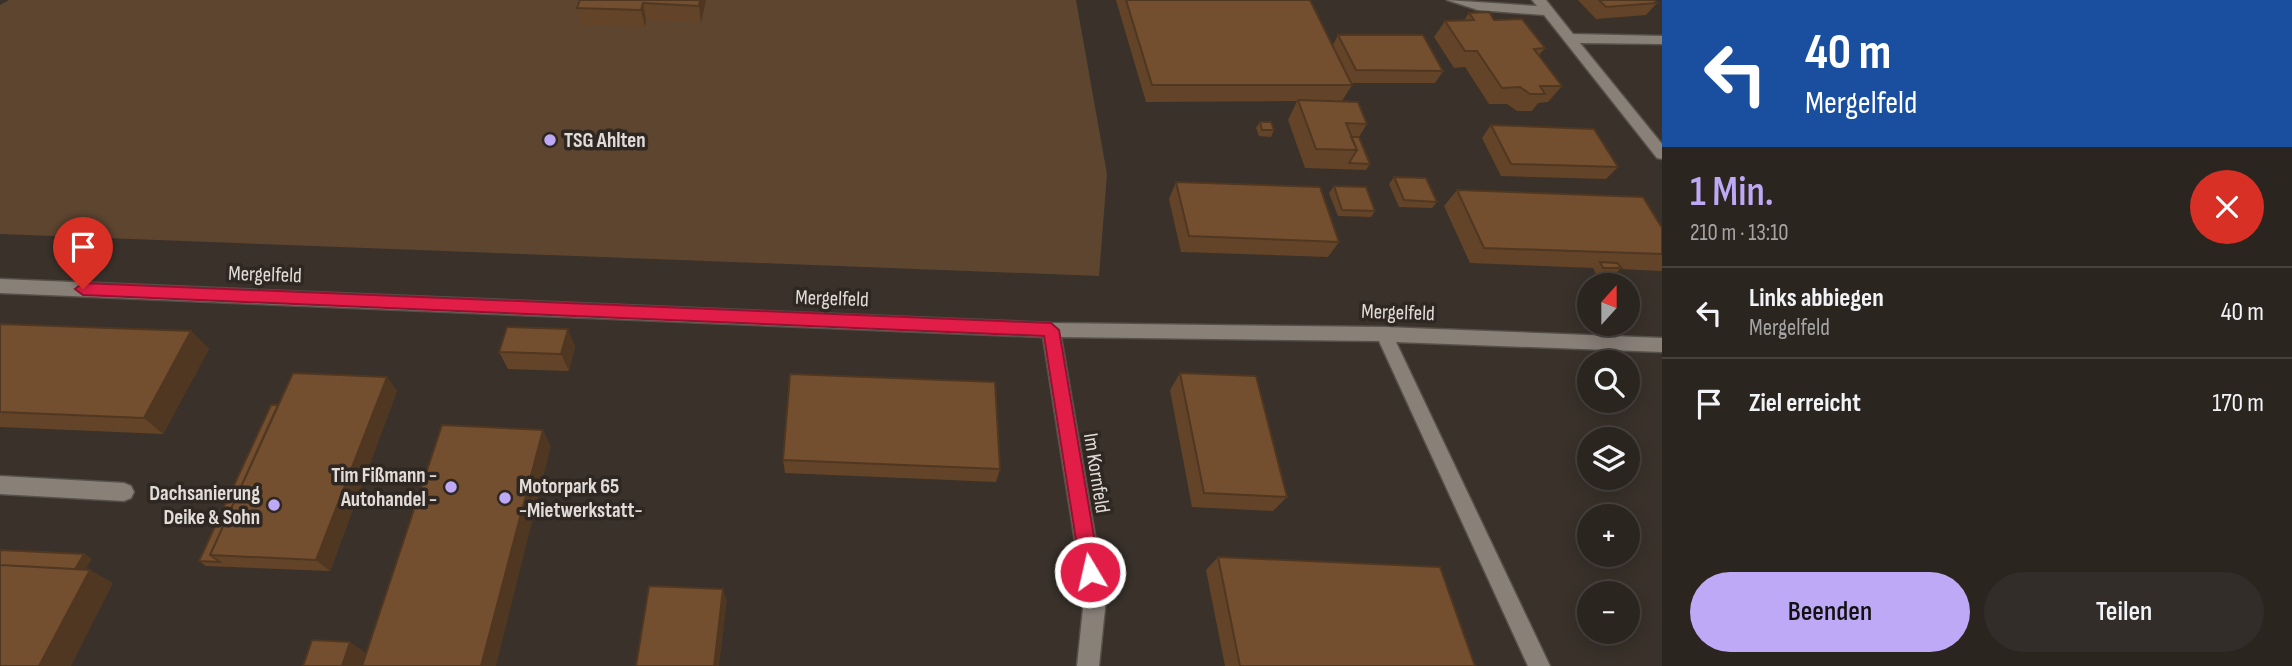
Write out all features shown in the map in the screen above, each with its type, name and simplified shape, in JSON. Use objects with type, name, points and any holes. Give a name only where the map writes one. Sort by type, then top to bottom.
[{"type":"street","points":[[1454,0],[1478,6],[1543,5],[1662,154]]},
{"type":"street","points":[[1567,38],[1662,40]]},
{"type":"street","name":"Mergelfeld","points":[[0,286],[1051,330],[1384,334],[1662,345]]},
{"type":"street","name":"Im Kornfeld","points":[[1051,330],[1095,599],[1087,666]]},
{"type":"street","points":[[1384,334],[1539,666]]},
{"type":"street","points":[[0,485],[124,492]]},
{"type":"shaded area","name":"TSG Ahlten","points":[[9,0],[1076,0],[1107,174],[1099,276],[0,234],[0,5]]},
{"type":"building","points":[[580,0],[700,0],[699,6],[643,3],[641,10],[577,8]]},
{"type":"building","points":[[1126,0],[1310,0],[1352,85],[1152,85]]},
{"type":"building","points":[[1599,0],[1654,0],[1657,3],[1606,7]]},
{"type":"building","points":[[1489,12],[1494,20],[1522,19],[1545,48],[1534,49],[1562,86],[1540,86],[1545,94],[1530,94],[1520,87],[1502,88],[1477,51],[1465,51],[1445,21],[1474,20],[1469,13]]},
{"type":"building","points":[[1338,35],[1423,35],[1443,71],[1356,70]]},
{"type":"building","points":[[1298,100],[1358,102],[1367,124],[1346,123],[1357,150],[1316,149]]},
{"type":"building","points":[[1260,122],[1271,122],[1274,130],[1262,130]]},
{"type":"building","points":[[1491,125],[1594,129],[1618,167],[1511,164]]},
{"type":"building","points":[[1351,137],[1359,137],[1370,164],[1349,163],[1357,150]]},
{"type":"building","points":[[1394,177],[1426,178],[1437,202],[1404,200]]},
{"type":"building","points":[[1176,182],[1320,187],[1339,242],[1189,236]]},
{"type":"building","points":[[1334,186],[1366,187],[1375,211],[1342,210]]},
{"type":"building","points":[[1457,190],[1643,197],[1662,228],[1662,254],[1484,248]]},
{"type":"building","points":[[1600,262],[1617,263],[1621,268],[1603,268]]},
{"type":"building","points":[[0,324],[191,331],[144,418],[0,412]]},
{"type":"building","points":[[507,327],[568,329],[561,354],[499,352]]},
{"type":"building","points":[[293,373],[387,377],[316,560],[210,555]]},
{"type":"building","points":[[1180,373],[1256,376],[1287,497],[1204,493]]},
{"type":"building","points":[[790,374],[995,382],[1000,469],[783,460]]},
{"type":"building","points":[[271,405],[278,405],[210,555],[220,562],[199,561]]},
{"type":"building","points":[[442,425],[543,430],[481,666],[362,666]]},
{"type":"building","points":[[0,550],[84,554],[75,569],[0,565]]},
{"type":"building","points":[[1218,557],[1440,567],[1475,666],[1240,666]]},
{"type":"building","points":[[0,565],[90,570],[39,666],[0,666]]},
{"type":"building","points":[[649,586],[723,589],[714,666],[636,666]]},
{"type":"building","points":[[312,640],[350,642],[342,666],[303,666]]},
{"type":"place","name":"TSG Ahlten","points":[[550,140]]},
{"type":"place","name":"Tim Fißmann - Autohandel -","points":[[451,487]]},
{"type":"place","name":"Motorpark 65 -Mietwerkstatt-","points":[[505,498]]},
{"type":"place","name":"Dachsanierung Deike & Sohn","points":[[274,505]]},
{"type":"route","points":[[83,289],[1051,330],[1090,572]]}]
